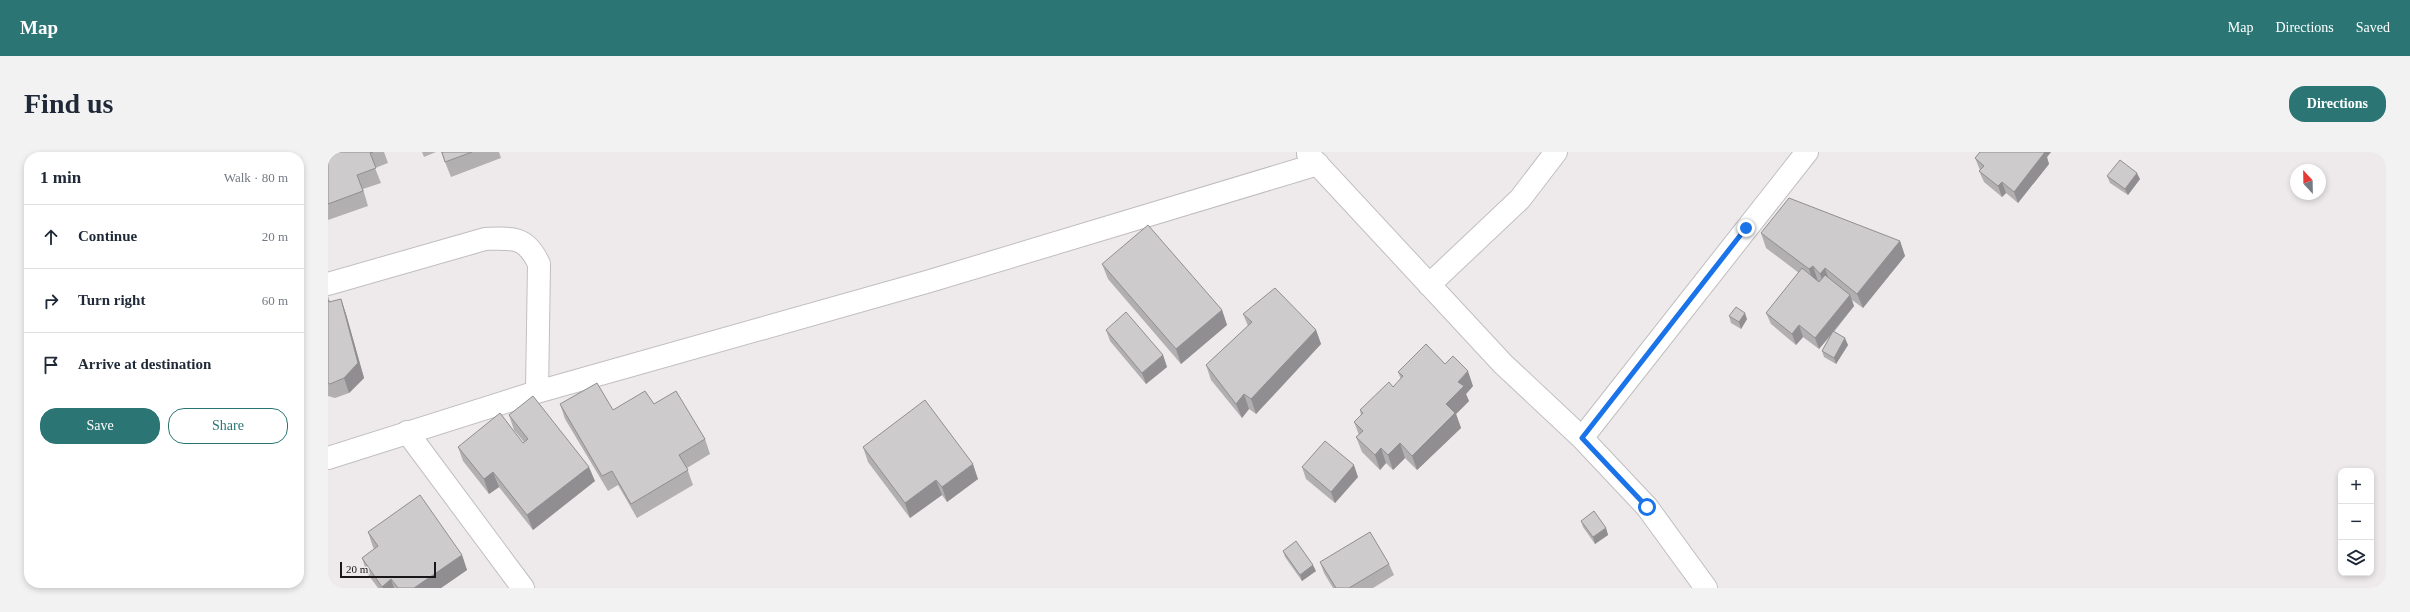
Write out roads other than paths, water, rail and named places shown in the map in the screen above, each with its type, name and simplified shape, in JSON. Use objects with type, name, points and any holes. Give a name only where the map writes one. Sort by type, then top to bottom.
[{"type":"street","points":[[1429,285],[1520,199],[1556,152]]},
{"type":"street","points":[[1582,438],[1807,152]]},
{"type":"street","points":[[328,458],[537,392],[930,281],[1312,158],[1503,364],[1582,438],[1647,507],[1706,588]]},
{"type":"street","points":[[328,284],[485,239],[510,238],[522,242],[532,249],[539,264],[537,392]]},
{"type":"street","points":[[407,432],[523,588]]}]
